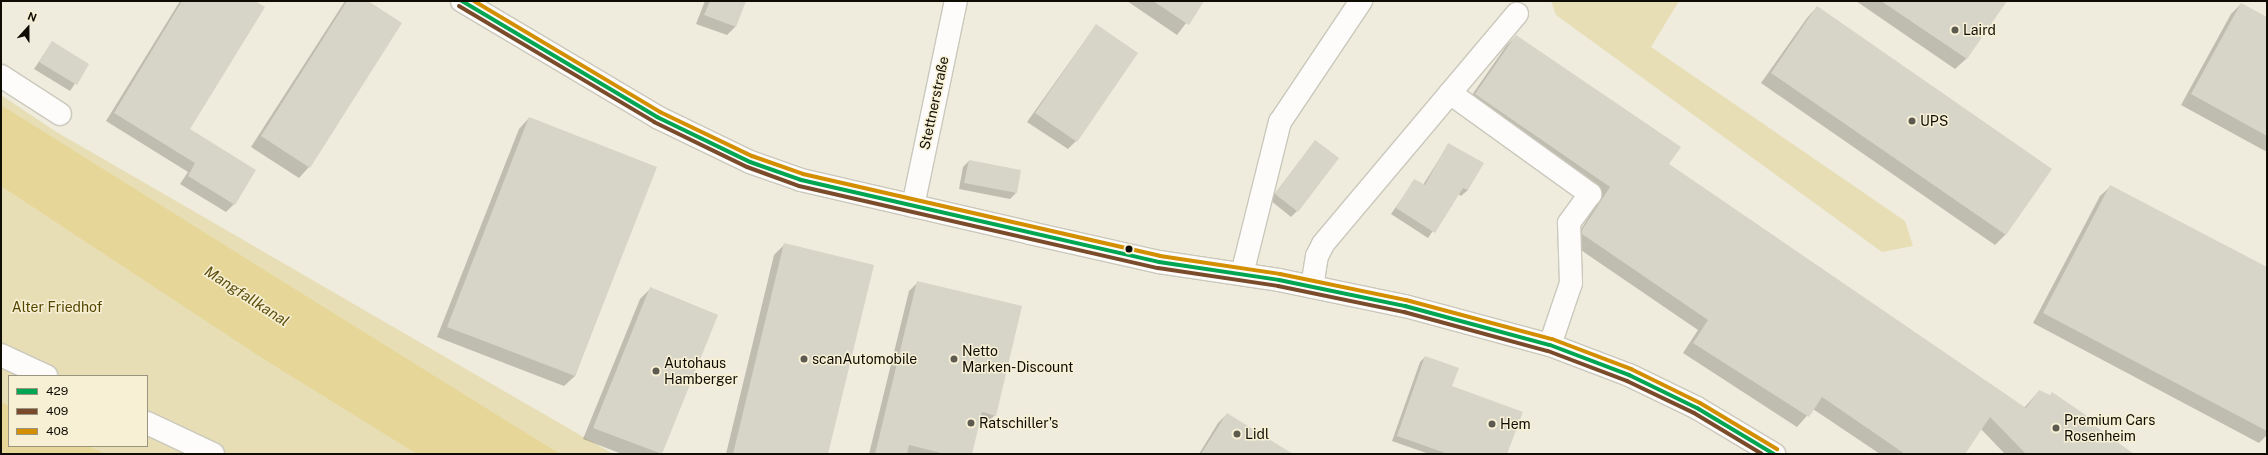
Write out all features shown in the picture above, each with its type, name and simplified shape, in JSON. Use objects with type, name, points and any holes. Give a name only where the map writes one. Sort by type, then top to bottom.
[{"type":"street","points":[[462,1],[612,91],[703,142],[750,162],[801,180],[1159,262],[1242,274],[1404,306],[1550,345],[1629,375],[1697,408],[1774,454]]},
{"type":"street","name":"Stettnerstraße","points":[[913,206],[956,1]]},
{"type":"street","points":[[1242,274],[1280,122],[1361,1]]},
{"type":"street","points":[[1312,287],[1317,256],[1323,244],[1517,14]]},
{"type":"street","points":[[1,76],[60,114]]},
{"type":"street","points":[[1450,93],[1590,194],[1569,224],[1571,283],[1550,345]]},
{"type":"street","points":[[1,355],[44,375]]},
{"type":"street","points":[[148,423],[213,454]]},
{"type":"green space","points":[[1551,1],[1679,1],[1651,47],[1905,221],[1913,246],[1882,252],[1556,15]]},
{"type":"green space","name":"Alter Friedhof","points":[[1,95],[55,131],[613,454],[1,454]]},
{"type":"water","name":"Mangfallkanal","points":[[1,105],[560,454],[417,454],[262,358],[1,186]]},
{"type":"water","points":[[1,402],[8,406],[8,447],[91,447],[105,454],[1,454]]},
{"type":"building","points":[[182,1],[255,1],[265,7],[190,129],[256,170],[235,205],[188,176],[195,163],[114,113]]},
{"type":"building","points":[[347,1],[368,1],[402,23],[310,168],[261,136]]},
{"type":"building","points":[[710,1],[746,1],[736,27],[704,15]]},
{"type":"building","points":[[1153,1],[1204,1],[1189,25]]},
{"type":"building","name":"Laird","points":[[1881,1],[2007,1],[1967,59]]},
{"type":"building","points":[[2241,3],[2267,17],[2267,136],[2191,94]]},
{"type":"building","name":"UPS","points":[[1817,6],[2052,169],[2006,235],[1771,73]]},
{"type":"building","points":[[1096,24],[1138,53],[1077,142],[1035,113]]},
{"type":"building","points":[[1516,35],[1681,147],[1669,164],[2026,408],[2039,390],[2050,395],[2052,392],[2090,418],[2088,421],[2134,454],[2026,454],[1990,417],[1965,454],[1905,454],[1822,397],[1809,417],[1693,343],[1708,320],[1582,234],[1582,230],[1610,187],[1475,94]]},
{"type":"building","points":[[52,41],[89,64],[77,85],[39,62]]},
{"type":"building","points":[[529,117],[657,167],[575,376],[447,327]]},
{"type":"building","points":[[1315,140],[1339,158],[1298,212],[1275,194]]},
{"type":"building","points":[[1448,143],[1484,163],[1468,190],[1463,188],[1435,233],[1396,208],[1414,179],[1425,185]]},
{"type":"building","points":[[969,160],[1021,170],[1017,193],[964,183]]},
{"type":"building","points":[[2110,185],[2267,267],[2267,431],[2043,313]]},
{"type":"building","name":"scanAutomobile","points":[[784,243],[874,265],[828,454],[733,454]]},
{"type":"building","name":"Netto Marken-Discount","points":[[917,281],[1022,306],[996,416],[982,412],[972,454],[945,454],[909,445],[907,454],[875,454]]},
{"type":"building","name":"Autohaus Hamberger","points":[[650,287],[718,315],[662,454],[593,428]]},
{"type":"building","points":[[1425,356],[1459,368],[1452,386],[1523,412],[1507,454],[1448,454],[1397,436]]},
{"type":"building","name":"Lidl","points":[[1227,413],[1293,454],[1201,454]]},
{"type":"transit line","name":"429","points":[[462,1],[657,117],[750,162],[801,180],[1159,262],[1279,280],[1405,306],[1550,345],[1629,375],[1697,408],[1774,454]]},
{"type":"transit line","name":"408","points":[[474,1],[660,112],[752,156],[803,174],[1160,256],[1280,274],[1406,300],[1552,339],[1631,369],[1700,403],[1777,449]]},
{"type":"transit line","name":"409","points":[[459,6],[654,122],[747,167],[799,186],[1158,268],[1278,286],[1404,312],[1548,351],[1627,381],[1694,413],[1762,454]]},
{"type":"place","name":"Laird","points":[[1955,30]]},
{"type":"place","name":"UPS","points":[[1912,121]]},
{"type":"place","name":"scanAutomobile","points":[[804,359]]},
{"type":"place","name":"Netto Marken-Discount","points":[[954,359]]},
{"type":"place","name":"Autohaus Hamberger","points":[[656,371]]},
{"type":"place","name":"Ratschiller's","points":[[971,423]]},
{"type":"place","name":"Hem","points":[[1492,424]]},
{"type":"place","name":"Premium Cars Rosenheim","points":[[2056,428]]},
{"type":"place","name":"Lidl","points":[[1237,434]]}]
